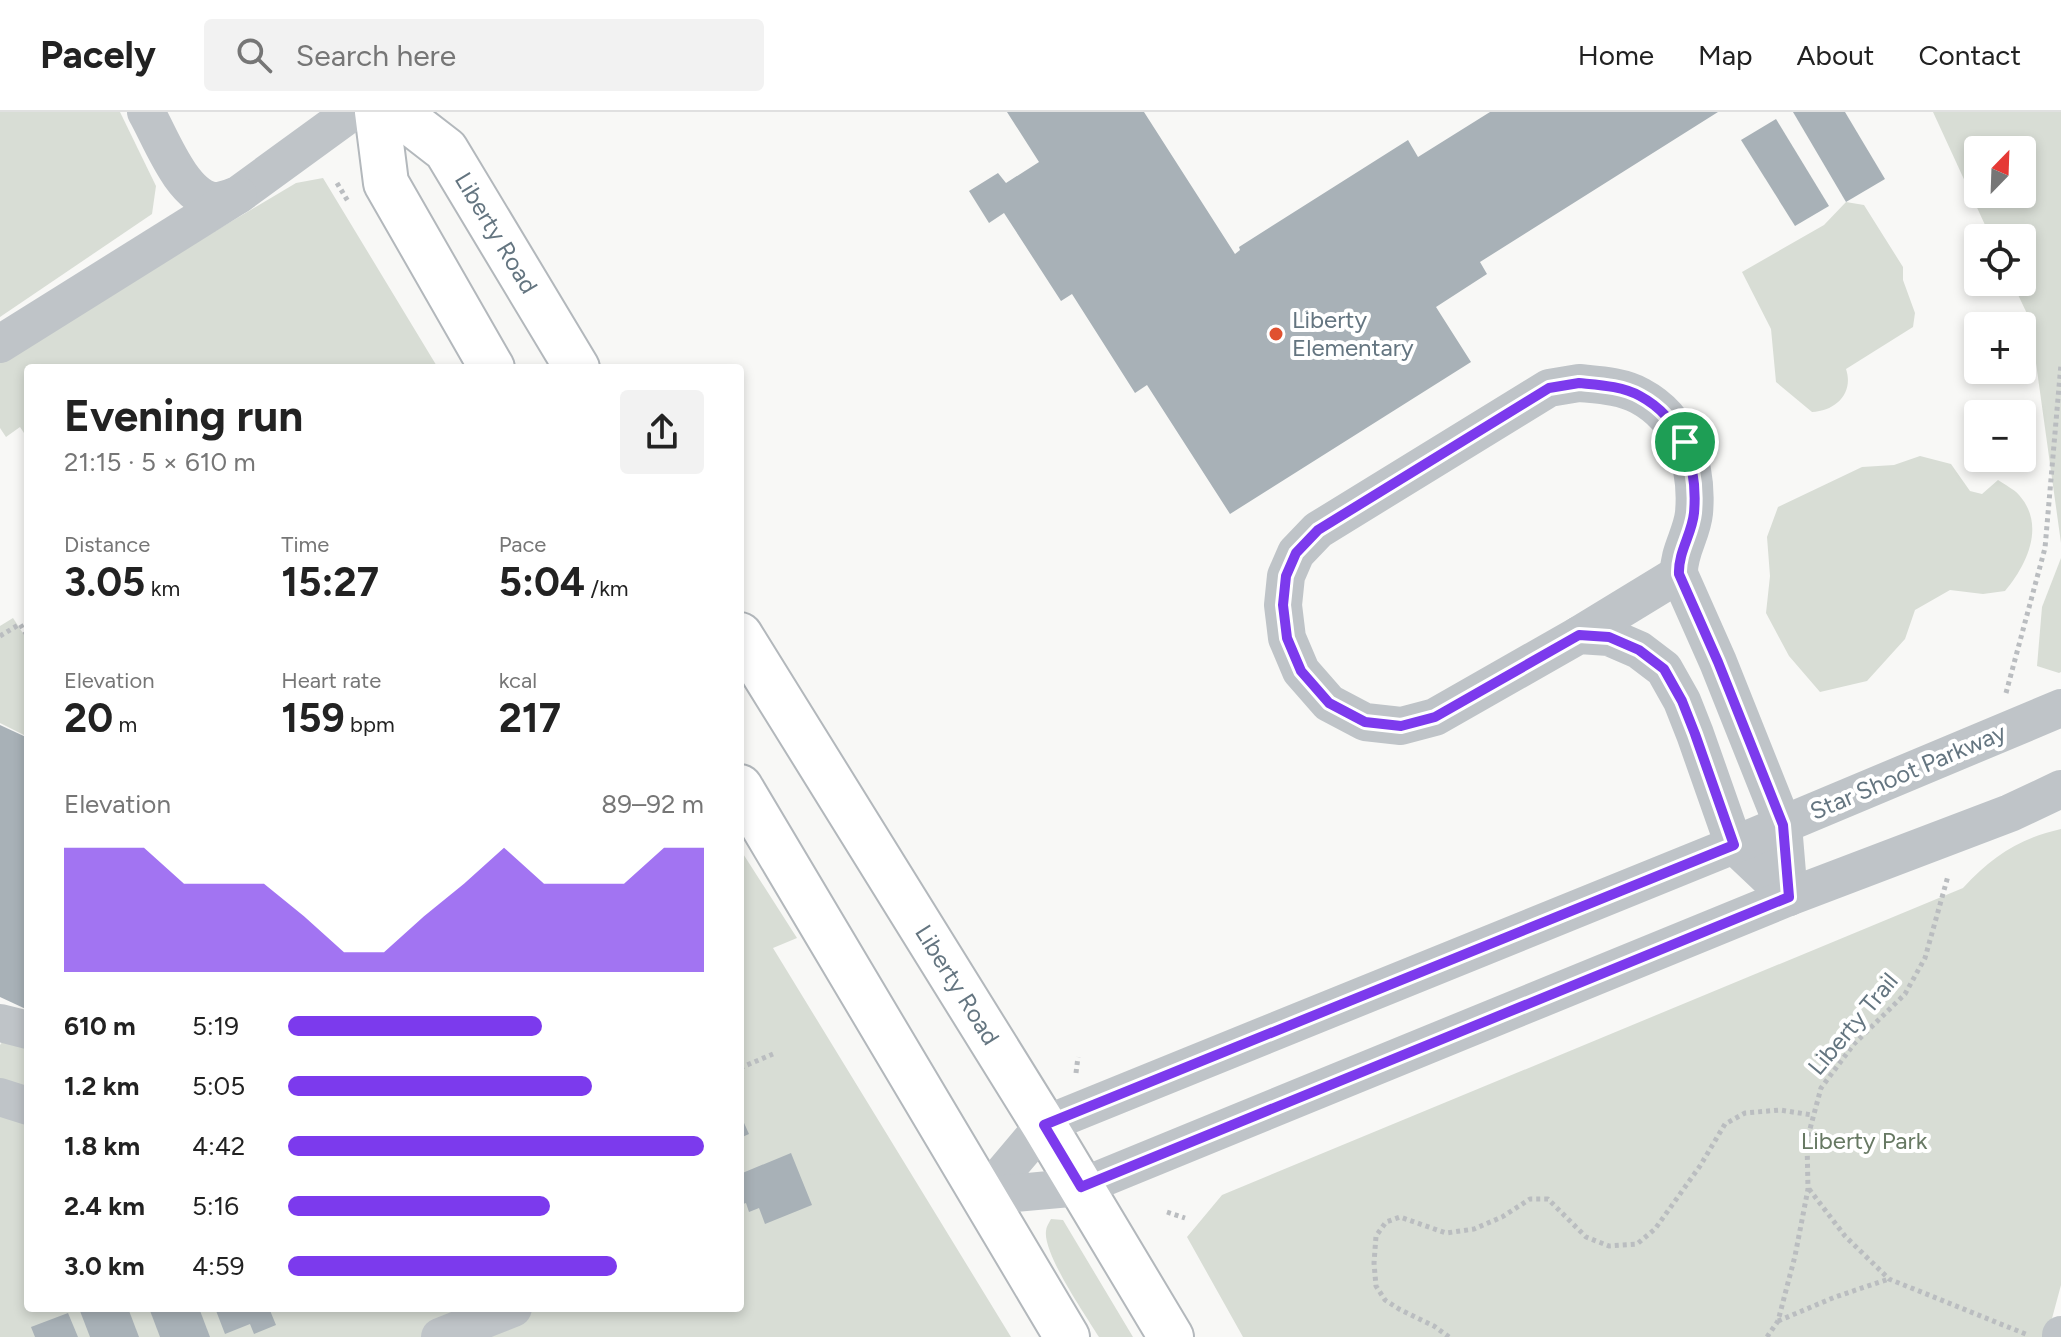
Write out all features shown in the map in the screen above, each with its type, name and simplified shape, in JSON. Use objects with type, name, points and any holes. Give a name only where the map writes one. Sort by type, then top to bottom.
[{"type":"main road","points":[[377,112],[386,183],[490,364]]},
{"type":"main road","name":"Liberty Road","points":[[397,112],[446,150],[575,364]]},
{"type":"main road","name":"Liberty Road","points":[[744,641],[1044,1125],[1171,1337]]},
{"type":"main road","points":[[744,794],[1067,1337]]},
{"type":"street","points":[[146,112],[182,178],[197,196],[217,202],[238,195]]},
{"type":"street","points":[[0,344],[238,195],[352,112]]},
{"type":"street","points":[[1679,574],[1435,717],[1401,726],[1365,722],[1329,703],[1301,671],[1287,638],[1283,605],[1286,576],[1296,553],[1318,530],[1549,388],[1579,383],[1609,386],[1640,396],[1669,418],[1685,442],[1695,483],[1694,506],[1679,574],[1783,825],[1789,897]]},
{"type":"street","points":[[1579,635],[1609,637],[1639,650],[1664,669],[1682,701],[1734,845],[1789,897]]},
{"type":"street","name":"Star Shoot Parkway","points":[[984,1196],[1044,1125],[1783,825],[2061,708]]},
{"type":"street","points":[[984,1196],[1081,1187],[1789,897],[2010,813],[2061,789]]},
{"type":"street","points":[[0,1023],[24,1029]]},
{"type":"street","points":[[0,1097],[24,1105]]},
{"type":"street","points":[[440,1337],[503,1312]]},
{"type":"path","points":[[2004,700],[2045,548],[2061,364]]},
{"type":"path","points":[[0,636],[20,624],[24,630]]},
{"type":"path","name":"Liberty Trail","points":[[1767,1337],[1778,1321],[1795,1256],[1808,1189],[1807,1140],[1821,1088],[1854,1044],[1905,994],[1925,958],[1948,875]]},
{"type":"path","points":[[744,1066],[773,1054]]},
{"type":"path","points":[[1076,1078],[1078,1057]]},
{"type":"path","points":[[1449,1337],[1385,1300],[1376,1286],[1376,1236],[1386,1222],[1400,1217],[1446,1233],[1474,1229],[1502,1217],[1530,1199],[1548,1199],[1586,1237],[1609,1246],[1637,1244],[1655,1229],[1700,1166],[1725,1124],[1745,1113],[1780,1110],[1812,1115]]},
{"type":"path","points":[[1808,1189],[1845,1236],[1889,1279],[2032,1337]]},
{"type":"path","points":[[1167,1212],[1185,1218]]},
{"type":"path","points":[[1778,1321],[1889,1279]]},
{"type":"green space","points":[[0,112],[120,112],[156,186],[152,214],[0,317]]},
{"type":"green space","points":[[1933,112],[2061,112],[2061,543],[2036,363],[2036,312],[2026,312],[2019,296],[2036,296],[2036,224],[1985,224],[1977,208],[2036,208],[2036,136],[1964,136],[1964,179]]},
{"type":"green space","points":[[323,178],[436,364],[24,364],[24,433],[20,427],[6,437],[0,428],[0,359],[296,183]]},
{"type":"green space","points":[[1846,202],[1864,205],[1903,267],[1903,280],[1915,313],[1913,327],[1846,369],[1847,386],[1841,399],[1829,408],[1812,412],[1776,382],[1771,329],[1742,272],[1824,225]]},
{"type":"green space","points":[[1920,456],[1951,464],[1970,491],[1982,494],[1998,480],[2017,493],[2031,519],[2032,532],[2026,557],[2005,591],[1983,594],[1950,590],[1915,610],[1905,639],[1867,681],[1820,692],[1789,656],[1766,613],[1770,576],[1767,537],[1778,507],[1862,467],[1894,465]]},
{"type":"green space","points":[[2061,558],[2059,673],[2037,666],[2042,607]]},
{"type":"green space","points":[[13,618],[24,635],[24,735],[0,723],[0,626]]},
{"type":"green space","name":"Liberty Park","points":[[2061,829],[2061,1285],[2047,1337],[1243,1337],[1187,1237],[1222,1195],[1963,888],[2007,850]]},
{"type":"green space","points":[[744,855],[797,938],[773,948],[1011,1337],[0,1337],[0,1103],[24,1106],[24,1312],[744,1312]]},
{"type":"green space","points":[[5,1038],[24,1044],[24,1089],[0,1085],[0,1045]]},
{"type":"green space","points":[[1051,1219],[1063,1220],[1133,1337],[1099,1337],[1066,1285],[1051,1254],[1046,1231]]},
{"type":"building","name":"Liberty Elementary","points":[[1007,112],[1144,112],[1235,254],[1239,247],[1408,140],[1418,157],[1490,112],[1718,112],[1480,262],[1487,274],[1436,307],[1471,362],[1230,514],[1147,385],[1135,393],[1072,294],[1061,301],[1004,213],[989,223],[969,191],[998,173],[1006,183],[1039,162]]},
{"type":"building","points":[[1793,112],[1845,112],[1885,179],[1846,202]]},
{"type":"building","points":[[1776,119],[1829,206],[1795,226],[1741,140]]},
{"type":"building","points":[[0,725],[24,736],[24,1008],[0,997]]},
{"type":"building","points":[[791,1153],[812,1205],[765,1224],[759,1208],[749,1212],[744,1204],[744,1172]]},
{"type":"building","points":[[80,1312],[130,1312],[139,1337],[90,1337]]},
{"type":"building","points":[[151,1312],[201,1312],[210,1337],[160,1337]]},
{"type":"building","points":[[217,1312],[271,1312],[276,1325],[254,1334],[250,1324],[225,1334]]},
{"type":"building","points":[[68,1313],[78,1337],[35,1337],[31,1327]]},
{"type":"place","name":"Liberty Elementary","points":[[1276,334]]},
{"type":"route","points":[[1579,383],[1609,386],[1640,396],[1669,418],[1685,442],[1695,483],[1693,517],[1679,563],[1679,574],[1783,825],[1789,897],[1081,1187],[1044,1125],[1734,845],[1682,701],[1664,669],[1639,650],[1609,637],[1579,635],[1435,717],[1401,726],[1365,722],[1329,703],[1301,671],[1287,638],[1283,605],[1286,576],[1296,553],[1318,530],[1549,388],[1579,383]]}]
